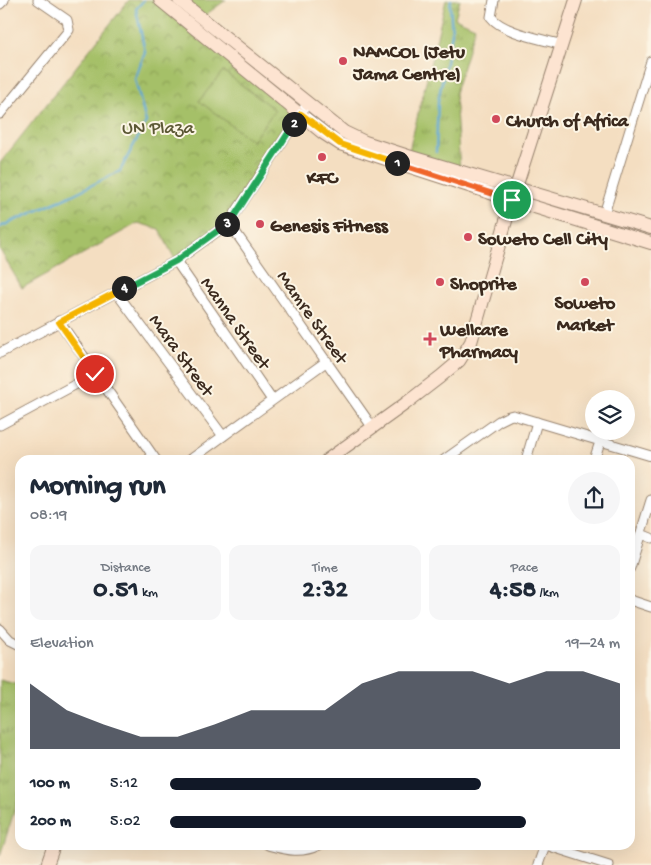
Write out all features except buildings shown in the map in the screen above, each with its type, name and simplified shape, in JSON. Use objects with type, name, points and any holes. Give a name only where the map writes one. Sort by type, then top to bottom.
[{"type":"main road","points":[[160,0],[176,3],[304,109],[332,140],[345,146],[514,195],[651,243]]},
{"type":"main road","points":[[334,455],[373,428],[459,361],[471,342],[514,195],[576,0]]},
{"type":"main road","points":[[514,195],[609,216],[651,228]]},
{"type":"main road","points":[[609,216],[651,234]]},
{"type":"main road","points":[[47,865],[52,850]]},
{"type":"street","points":[[0,4],[4,0]]},
{"type":"street","points":[[0,114],[69,30],[67,20],[38,0]]},
{"type":"street","points":[[494,0],[491,17],[495,22],[506,28],[562,45]]},
{"type":"street","points":[[609,216],[651,61]]},
{"type":"street","points":[[0,353],[176,261],[229,223],[304,109]]},
{"type":"street","name":"Mamre Street","points":[[229,223],[373,428]]},
{"type":"street","name":"Manna Street","points":[[176,261],[272,400]]},
{"type":"street","name":"Mara Street","points":[[116,292],[223,436]]},
{"type":"street","points":[[59,322],[152,455]]},
{"type":"street","points":[[197,455],[327,361]]},
{"type":"street","points":[[0,425],[95,374]]},
{"type":"street","points":[[451,455],[499,421],[513,415],[651,456]]},
{"type":"street","points":[[528,455],[538,422]]},
{"type":"street","points":[[596,455],[600,442]]},
{"type":"street","points":[[460,455],[463,446]]},
{"type":"street","points":[[635,551],[651,500]]},
{"type":"street","points":[[640,534],[651,538]]},
{"type":"street","points":[[635,601],[651,606]]},
{"type":"street","points":[[0,629],[10,640],[15,642]]},
{"type":"street","points":[[286,850],[301,852],[306,850]]},
{"type":"street","points":[[538,865],[543,850]]},
{"type":"street","points":[[560,850],[607,865]]},
{"type":"green space","name":"UN Plaza","points":[[129,0],[160,0],[300,114],[233,218],[176,261],[159,229],[138,223],[22,288],[0,250],[0,163]]},
{"type":"green space","points":[[179,0],[226,0],[201,18]]},
{"type":"green space","points":[[446,0],[460,0],[455,18],[475,27],[455,93],[460,171],[408,155]]},
{"type":"green space","points":[[223,71],[275,110],[252,141],[199,101]]},
{"type":"green space","points":[[0,680],[15,684],[15,809],[0,856]]},
{"type":"waterway","points":[[0,227],[70,196],[120,171],[146,122],[135,79],[145,52],[136,9],[144,0]]},
{"type":"waterway","points":[[436,152],[438,101],[452,33],[451,0]]},
{"type":"place","name":"NAMCOL (Jetu Jama Centre)","points":[[343,61]]},
{"type":"place","name":"Church of Africa","points":[[496,119]]},
{"type":"place","name":"KFC","points":[[322,157]]},
{"type":"place","name":"Genesis Fitness","points":[[260,224]]},
{"type":"place","name":"Soweto Cell City","points":[[468,237]]},
{"type":"place","name":"Shoprite","points":[[440,282]]},
{"type":"place","name":"Soweto Market","points":[[585,282]]},
{"type":"place","name":"Wellcare Pharmacy","points":[[430,339]]},
{"type":"route","points":[[95,374],[59,322],[176,261],[229,223],[301,114],[332,140],[340,144],[512,200]]}]
